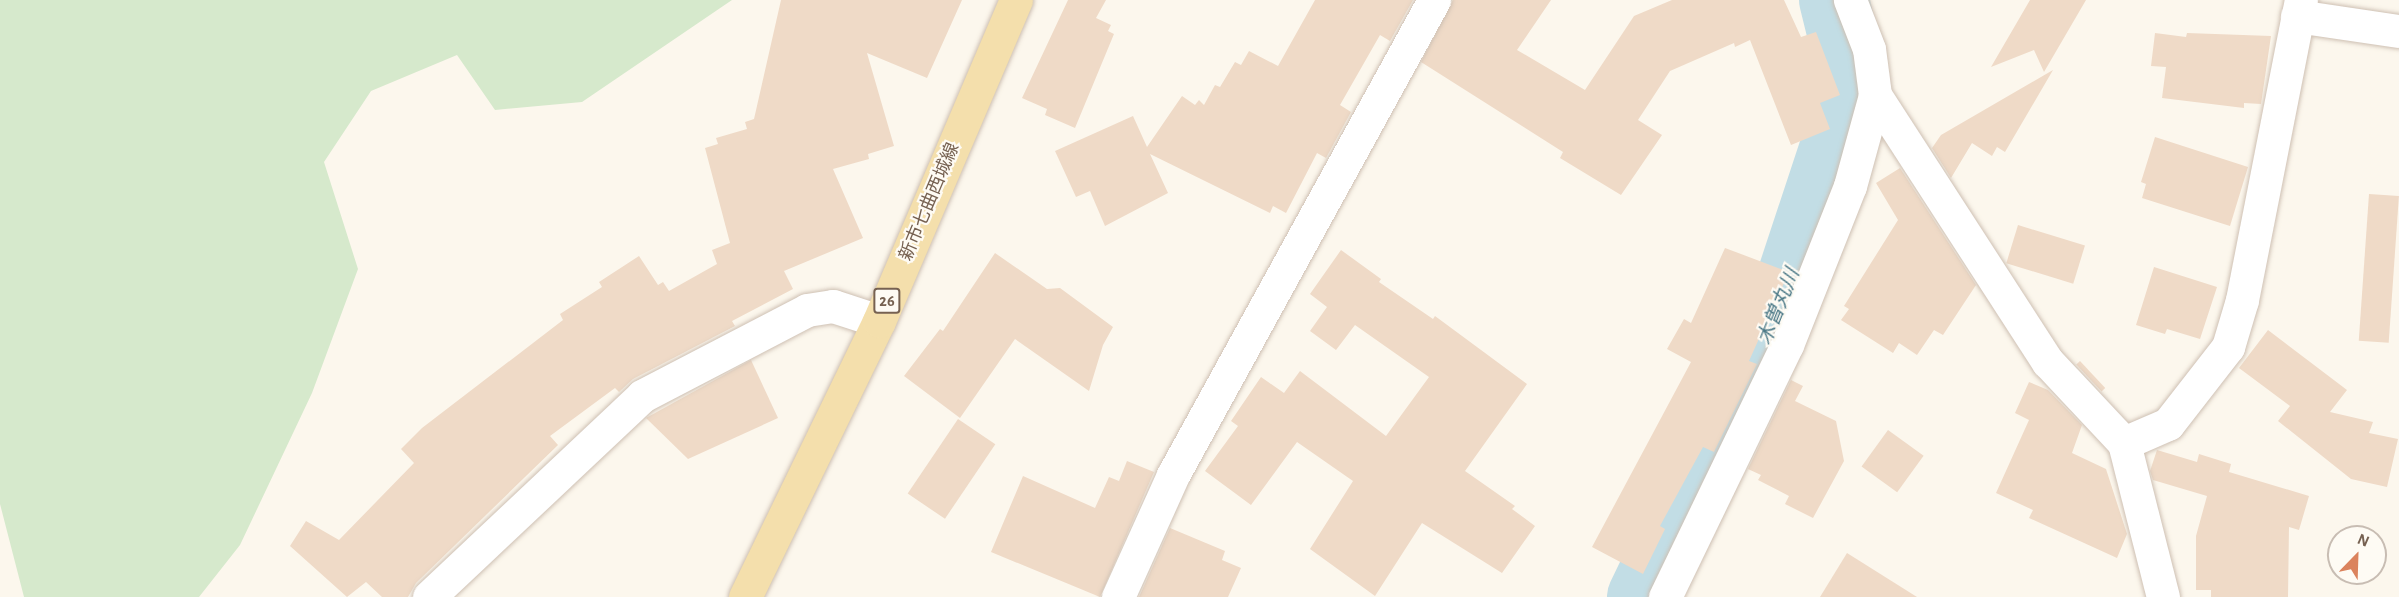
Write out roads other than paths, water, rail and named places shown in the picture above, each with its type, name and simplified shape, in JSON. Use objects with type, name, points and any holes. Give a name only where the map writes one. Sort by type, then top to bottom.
[{"type":"main road","name":"新市七曲西城線","points":[[745,597],[879,321],[1016,0]]},
{"type":"street","points":[[1118,597],[1173,475],[1434,0]]},
{"type":"street","points":[[1665,597],[1787,345],[1850,186],[1875,95],[1869,49],[1850,0]]},
{"type":"street","points":[[2124,443],[2168,424],[2228,347],[2242,300],[2299,8],[2399,31]]},
{"type":"street","points":[[1875,95],[2049,362],[2124,443],[2163,597]]},
{"type":"street","points":[[429,597],[642,396],[807,310],[833,306],[879,321]]},
{"type":"waterway","name":"木曽丸川","points":[[1642,597],[1783,304],[1850,101],[1850,65],[1834,0]]}]
